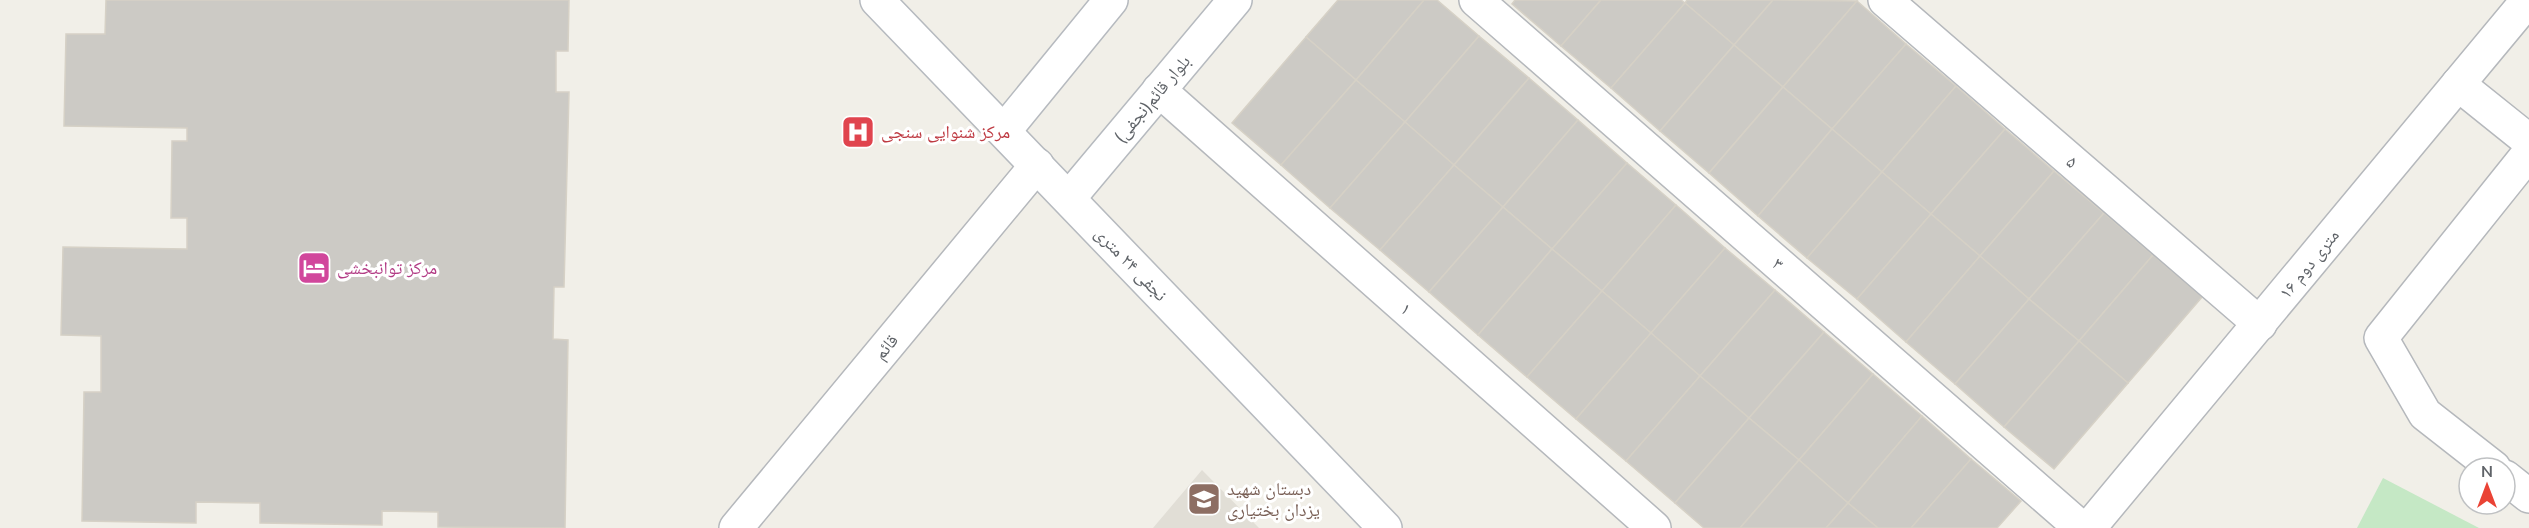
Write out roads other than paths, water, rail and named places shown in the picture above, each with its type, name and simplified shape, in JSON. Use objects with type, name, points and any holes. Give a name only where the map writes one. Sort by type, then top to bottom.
[{"type":"street","name":"نجفی ۲۴ متری","points":[[877,0],[1385,528]]},
{"type":"street","points":[[1004,131],[1111,0]]},
{"type":"street","name":"بلوار قائم(نجفی)","points":[[1069,198],[1235,0]]},
{"type":"street","name":"۳","points":[[1476,0],[2081,528]]},
{"type":"street","name":"۵","points":[[1885,0],[2259,324]]},
{"type":"street","name":"۱۶ متری دوم","points":[[2089,528],[2528,0]]},
{"type":"street","points":[[2458,84],[2529,141]]},
{"type":"street","name":"۱","points":[[1159,90],[1654,528]]},
{"type":"street","points":[[2479,456],[2426,414],[2381,338],[2529,153]]},
{"type":"street","name":"قائم","points":[[736,528],[1037,165]]},
{"type":"street","points":[[2517,486],[2529,496]]},
{"type":"place","name":"مرکز شنوایی سنجی","points":[[858,132]]},
{"type":"place","name":"مرکز توانبخشی","points":[[314,268]]},
{"type":"place","name":"دبستان شهید یزدان بختیاری","points":[[1204,499]]}]
